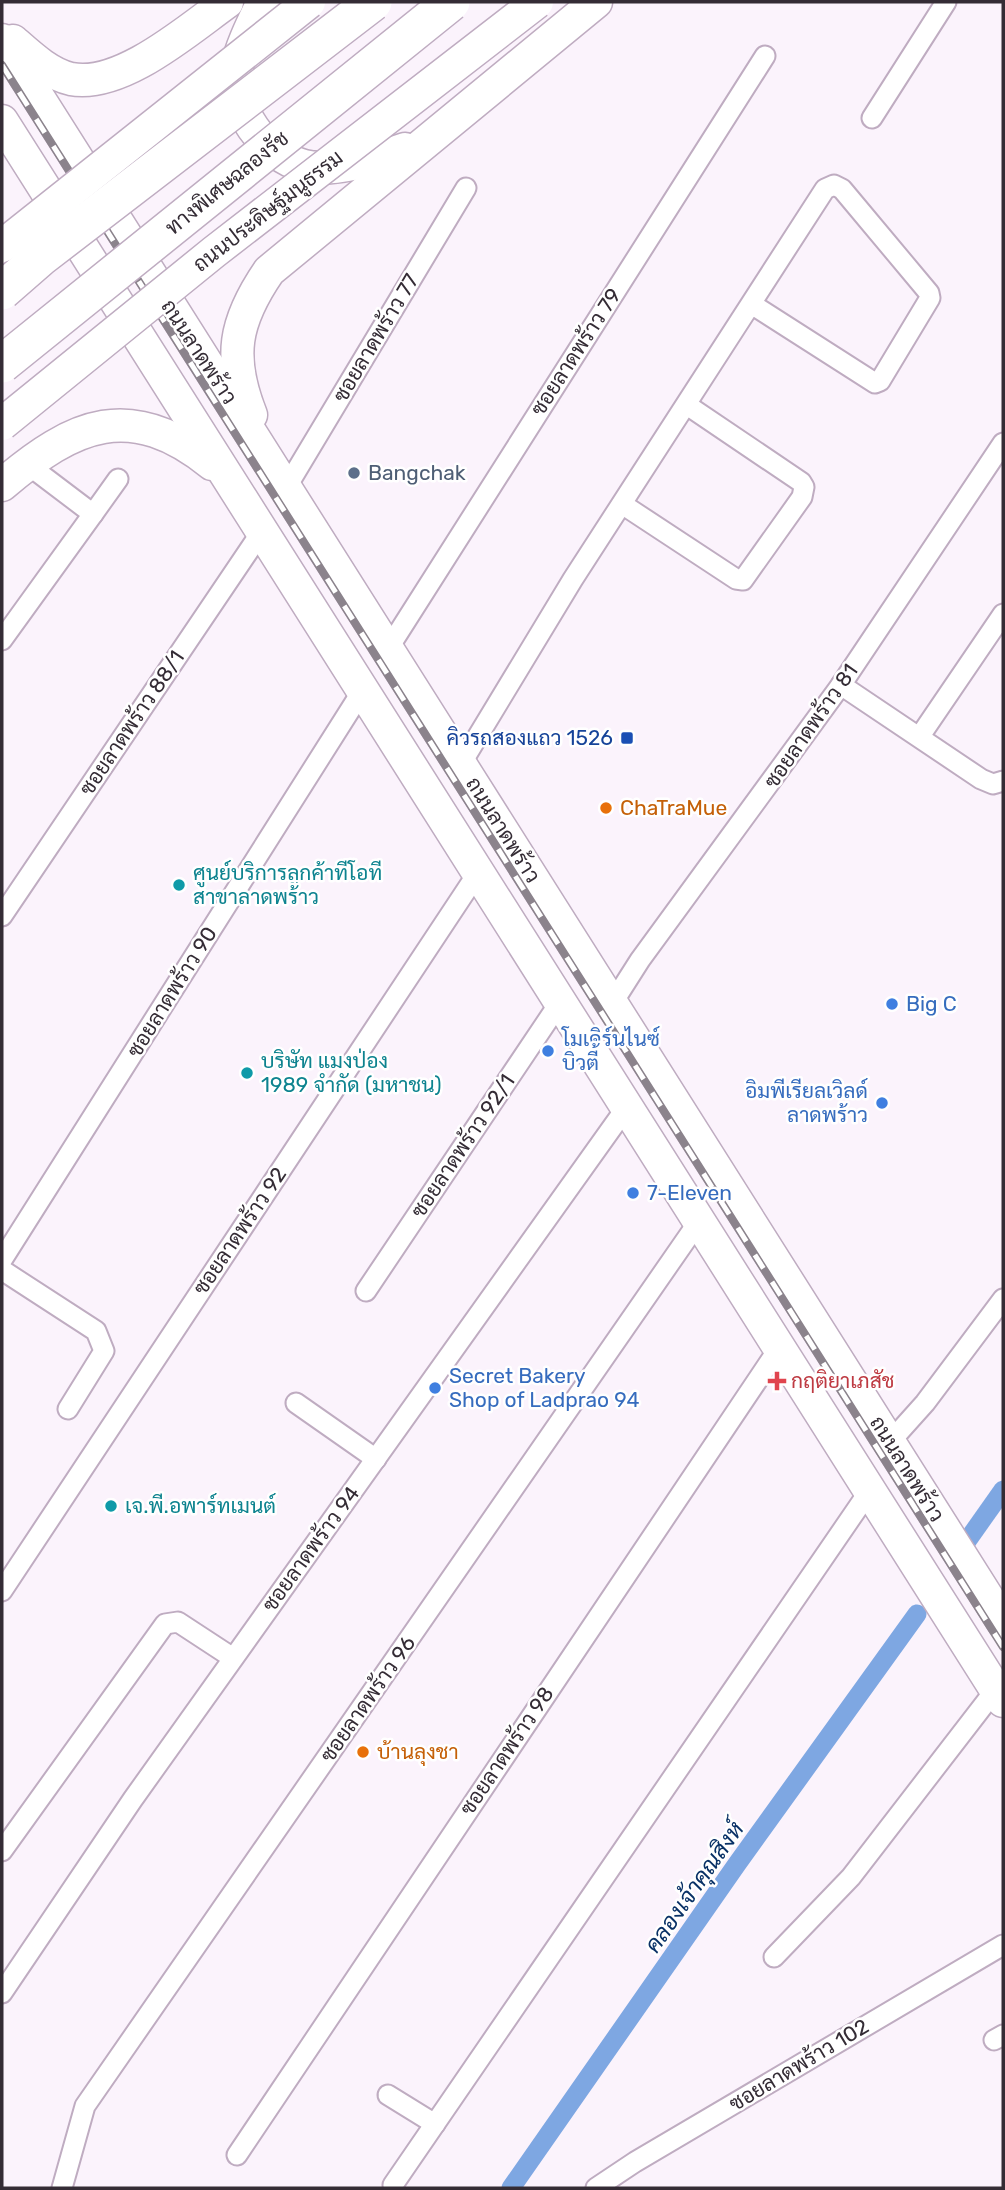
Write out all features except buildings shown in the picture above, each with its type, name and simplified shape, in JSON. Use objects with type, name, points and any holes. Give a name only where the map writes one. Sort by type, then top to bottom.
[{"type":"highway","points":[[2,291],[41,257],[373,2]]},
{"type":"highway","name":"ทางพิเศษฉลองรัช","points":[[2,364],[451,2]]},
{"type":"main road","points":[[2,31],[41,65],[71,79],[89,79],[110,75],[145,59],[227,2]]},
{"type":"main road","points":[[263,2],[237,66],[237,93],[250,125],[274,150],[306,167],[364,164],[426,142]]},
{"type":"main road","points":[[2,246],[309,2]]},
{"type":"main road","name":"ถนนประดิษฐ์มนูธรรม","points":[[2,424],[214,252],[537,2]]},
{"type":"main road","points":[[269,462],[243,397],[235,356],[238,332],[250,299],[269,271],[596,2]]},
{"type":"main road","name":"ถนนลาดพร้าว","points":[[2,40],[1003,1622]]},
{"type":"main road","name":"ถนนลาดพร้าว","points":[[2,121],[364,688],[626,1108],[999,1695]]},
{"type":"main road","points":[[83,251],[118,225]]},
{"type":"main road","points":[[116,302],[152,279]]},
{"type":"main road","points":[[2,485],[27,464],[80,431],[113,424],[139,425],[180,441],[227,476]]},
{"type":"street","points":[[872,118],[946,2]]},
{"type":"street","name":"ซอยลาดพร้าว 79","points":[[388,649],[765,56]]},
{"type":"street","points":[[461,764],[622,504],[825,189],[834,185],[842,190],[929,293],[926,306],[880,381],[875,383],[752,305]]},
{"type":"street","name":"ซอยลาดพร้าว 77","points":[[286,488],[466,188]]},
{"type":"street","points":[[622,504],[736,579],[743,580],[802,497],[804,487],[801,482],[687,405]]},
{"type":"street","name":"ซอยลาดพร้าว 81","points":[[612,1004],[640,960],[841,685],[1003,443]]},
{"type":"street","points":[[27,464],[93,514]]},
{"type":"street","points":[[2,640],[118,479]]},
{"type":"street","name":"ซอยลาดพร้าว 88/1","points":[[2,916],[262,531]]},
{"type":"street","points":[[920,736],[1003,614]]},
{"type":"street","points":[[841,685],[981,779],[993,784],[1003,781]]},
{"type":"street","name":"ซอยลาดพร้าว 90","points":[[2,1260],[364,688]]},
{"type":"street","name":"ซอยลาดพร้าว 92","points":[[2,1591],[479,871]]},
{"type":"street","name":"ซอยลาดพร้าว 92/1","points":[[366,1291],[561,1002]]},
{"type":"street","name":"ซอยลาดพร้าว 94","points":[[2,1993],[133,1799],[626,1108]]},
{"type":"street","name":"ซอยลาดพร้าว 96","points":[[62,2188],[85,2106],[699,1221]]},
{"type":"street","points":[[2,1270],[51,1299],[96,1331],[104,1351],[68,1409]]},
{"type":"street","points":[[890,1442],[925,1403],[1003,1298]]},
{"type":"street","name":"ซอยลาดพร้าว 98","points":[[237,2155],[779,1348]]},
{"type":"street","points":[[296,1403],[376,1459]]},
{"type":"street","points":[[393,2185],[870,1490]]},
{"type":"street","points":[[2,1852],[165,1625],[178,1622],[233,1658]]},
{"type":"street","points":[[774,1957],[850,1877],[999,1695]]},
{"type":"street","name":"ซอยลาดพร้าว 102","points":[[596,2188],[1003,1944]]},
{"type":"street","points":[[388,2095],[435,2124]]},
{"type":"waterway","name":"คลองเจ้าคุณสิงห์","points":[[967,1541],[1003,1490]]},
{"type":"waterway","name":"คลองเจ้าคุณสิงห์","points":[[511,2188],[737,1864],[917,1614]]},
{"type":"railway","points":[[2,65],[1003,1647]]},
{"type":"place","name":"Bangchak","points":[[354,473]]},
{"type":"place","name":"คิวรถสองแถว 1526","points":[[627,738]]},
{"type":"place","name":"ChaTraMue","points":[[606,808]]},
{"type":"place","name":"ศูนย์บริการลูกค้าทีโอที สาขาลาดพร้าว","points":[[179,885]]},
{"type":"place","name":"Big C","points":[[892,1004]]},
{"type":"place","name":"โมเดิร์นไนซ์ บิวตี้","points":[[548,1051]]},
{"type":"place","name":"บริษัท แมงป่อง 1989 จำกัด (มหาชน)","points":[[247,1073]]},
{"type":"place","name":"อิมพีเรียลเวิลด์ ลาดพร้าว","points":[[882,1103]]},
{"type":"place","name":"7-Eleven","points":[[633,1193]]},
{"type":"place","name":"กฤติยาเภสัช","points":[[777,1381]]},
{"type":"place","name":"Secret Bakery Shop of Ladprao 94","points":[[435,1388]]},
{"type":"place","name":"เจ.พี.อพาร์ทเมนต์","points":[[111,1506]]},
{"type":"place","name":"บ้านลุงชา","points":[[363,1752]]}]
